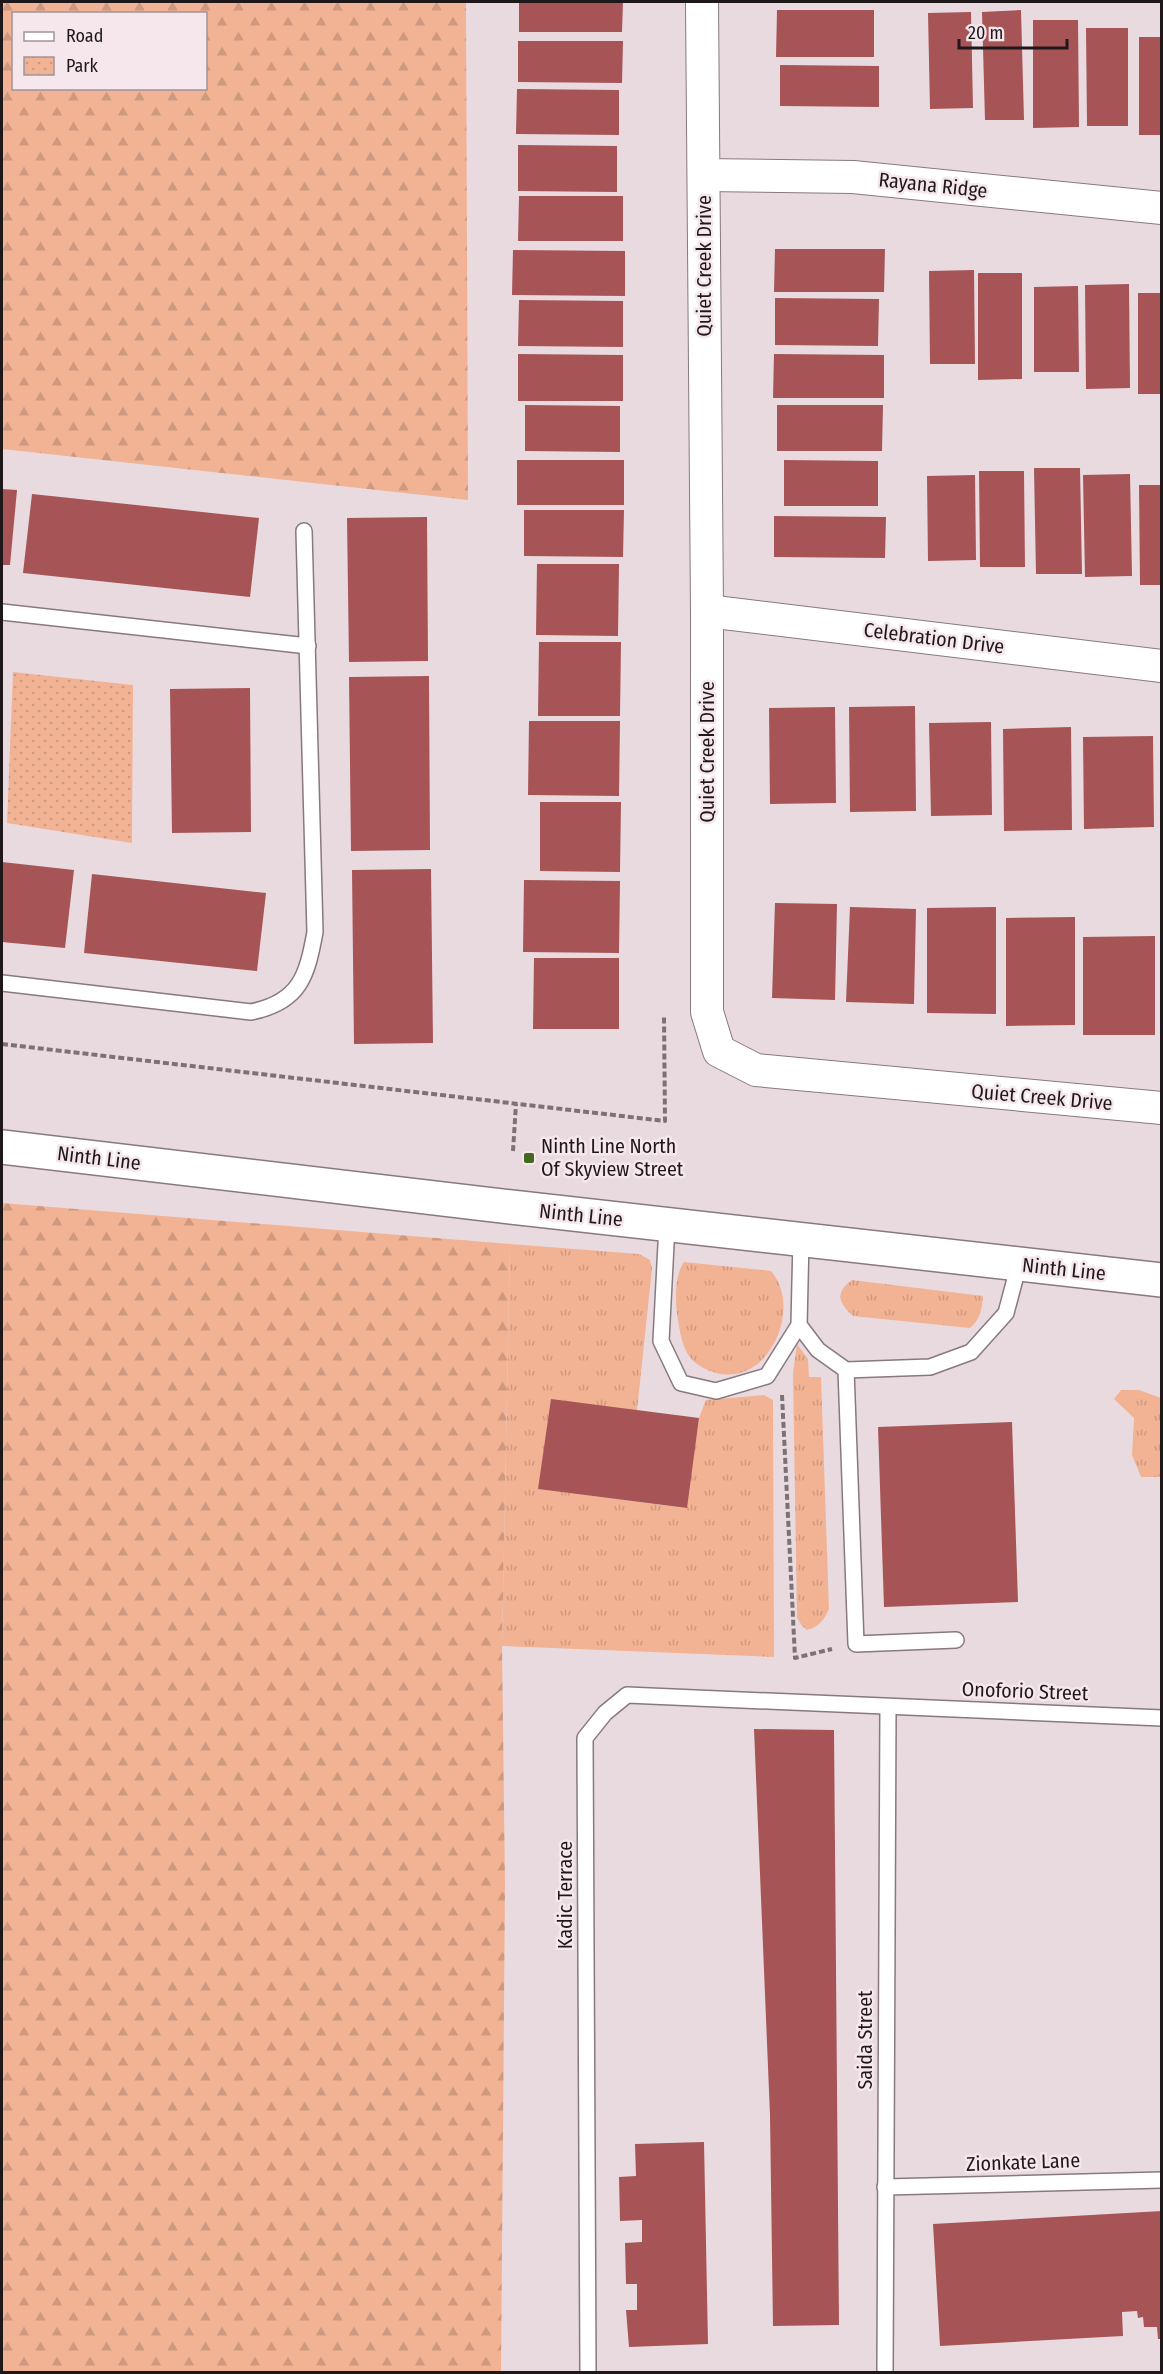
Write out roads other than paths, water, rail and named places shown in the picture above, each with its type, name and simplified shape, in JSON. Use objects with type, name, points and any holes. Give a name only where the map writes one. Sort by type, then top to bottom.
[{"type":"main road","name":"Ninth Line","points":[[2,1147],[1161,1280]]},
{"type":"street","name":"Quiet Creek Drive","points":[[702,2],[707,611],[707,1012],[719,1051],[756,1070],[1161,1108]]},
{"type":"street","name":"Rayana Ridge","points":[[704,175],[853,177],[1161,208]]},
{"type":"street","name":"Celebration Drive","points":[[707,611],[1161,666]]},
{"type":"lane","points":[[2,983],[251,1012],[270,1008],[280,1003],[299,985],[309,965],[315,932],[304,531]]},
{"type":"lane","points":[[2,612],[308,646]]},
{"type":"lane","points":[[667,1225],[661,1341],[681,1383],[716,1390],[767,1376],[799,1324],[801,1240]]},
{"type":"lane","points":[[799,1324],[818,1350],[846,1370],[930,1367],[972,1352],[1006,1313],[1019,1264]]},
{"type":"lane","points":[[846,1370],[856,1644],[956,1640]]},
{"type":"lane","name":"Kadic Terrace","points":[[588,2373],[585,1738],[605,1713],[627,1695],[888,1707]]},
{"type":"lane","name":"Onoforio Street","points":[[888,1707],[1161,1718]]},
{"type":"lane","name":"Saida Street","points":[[885,2373],[888,1707]]},
{"type":"lane","name":"Zionkate Lane","points":[[885,2187],[1161,2180]]},
{"type":"place","name":"Ninth Line North Of Skyview Street","points":[[529,1158]]}]
